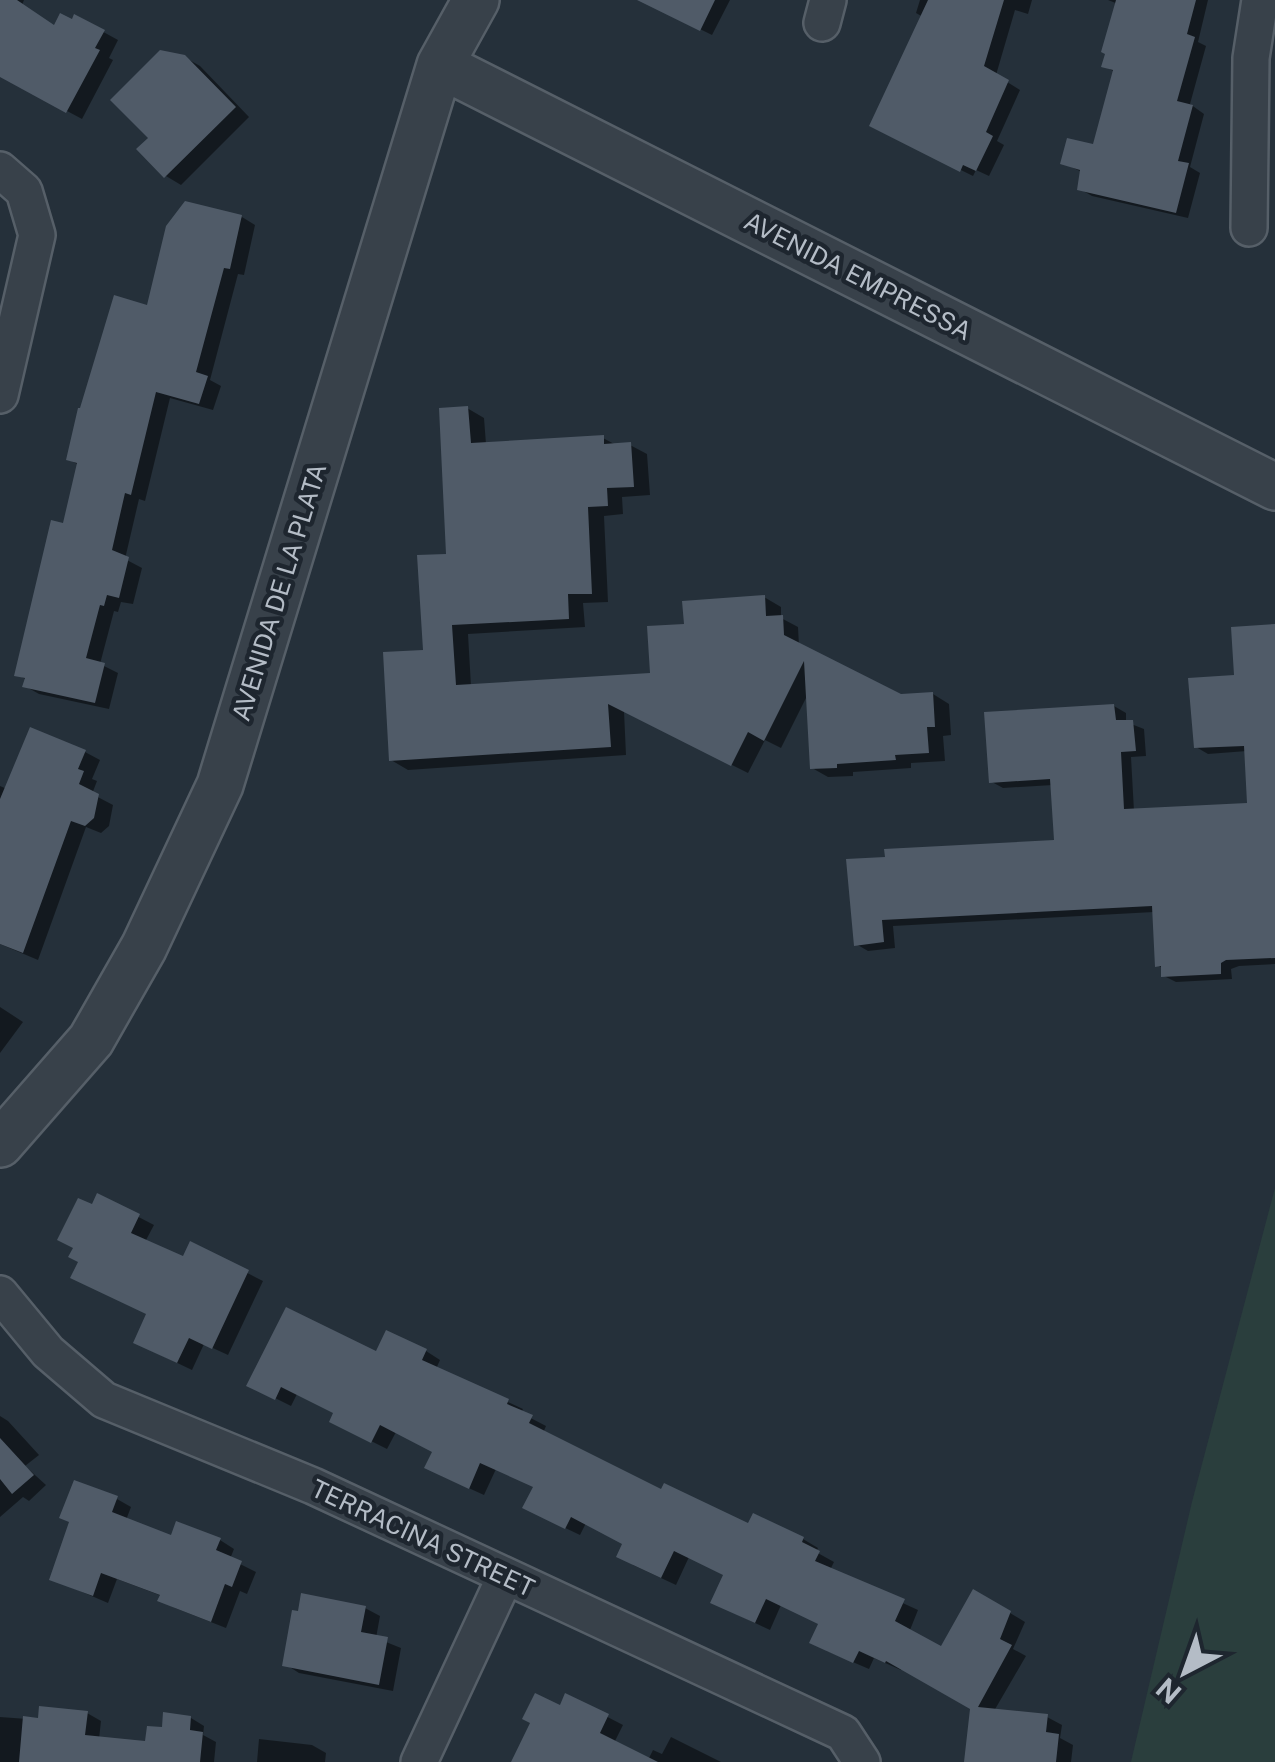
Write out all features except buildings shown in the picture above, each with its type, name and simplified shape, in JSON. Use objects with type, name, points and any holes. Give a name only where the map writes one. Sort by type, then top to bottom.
[{"type":"street","name":"AVENIDA DE LA PLATA","points":[[0,1144],[91,1040],[144,948],[220,784],[440,65],[476,0]]},
{"type":"street","points":[[1248,228],[1252,58],[1260,0]]},
{"type":"street","name":"AVENIDA EMPRESSA","points":[[440,65],[1275,487]]},
{"type":"street","points":[[0,170],[24,190],[37,235],[0,395]]},
{"type":"street","name":"TERRACINA STREET","points":[[0,1294],[48,1352],[104,1400],[313,1486],[843,1733],[862,1762]]},
{"type":"street","points":[[420,1762],[504,1577]]},
{"type":"green space","points":[[1275,1188],[1275,1762],[1131,1762],[1192,1502]]}]
